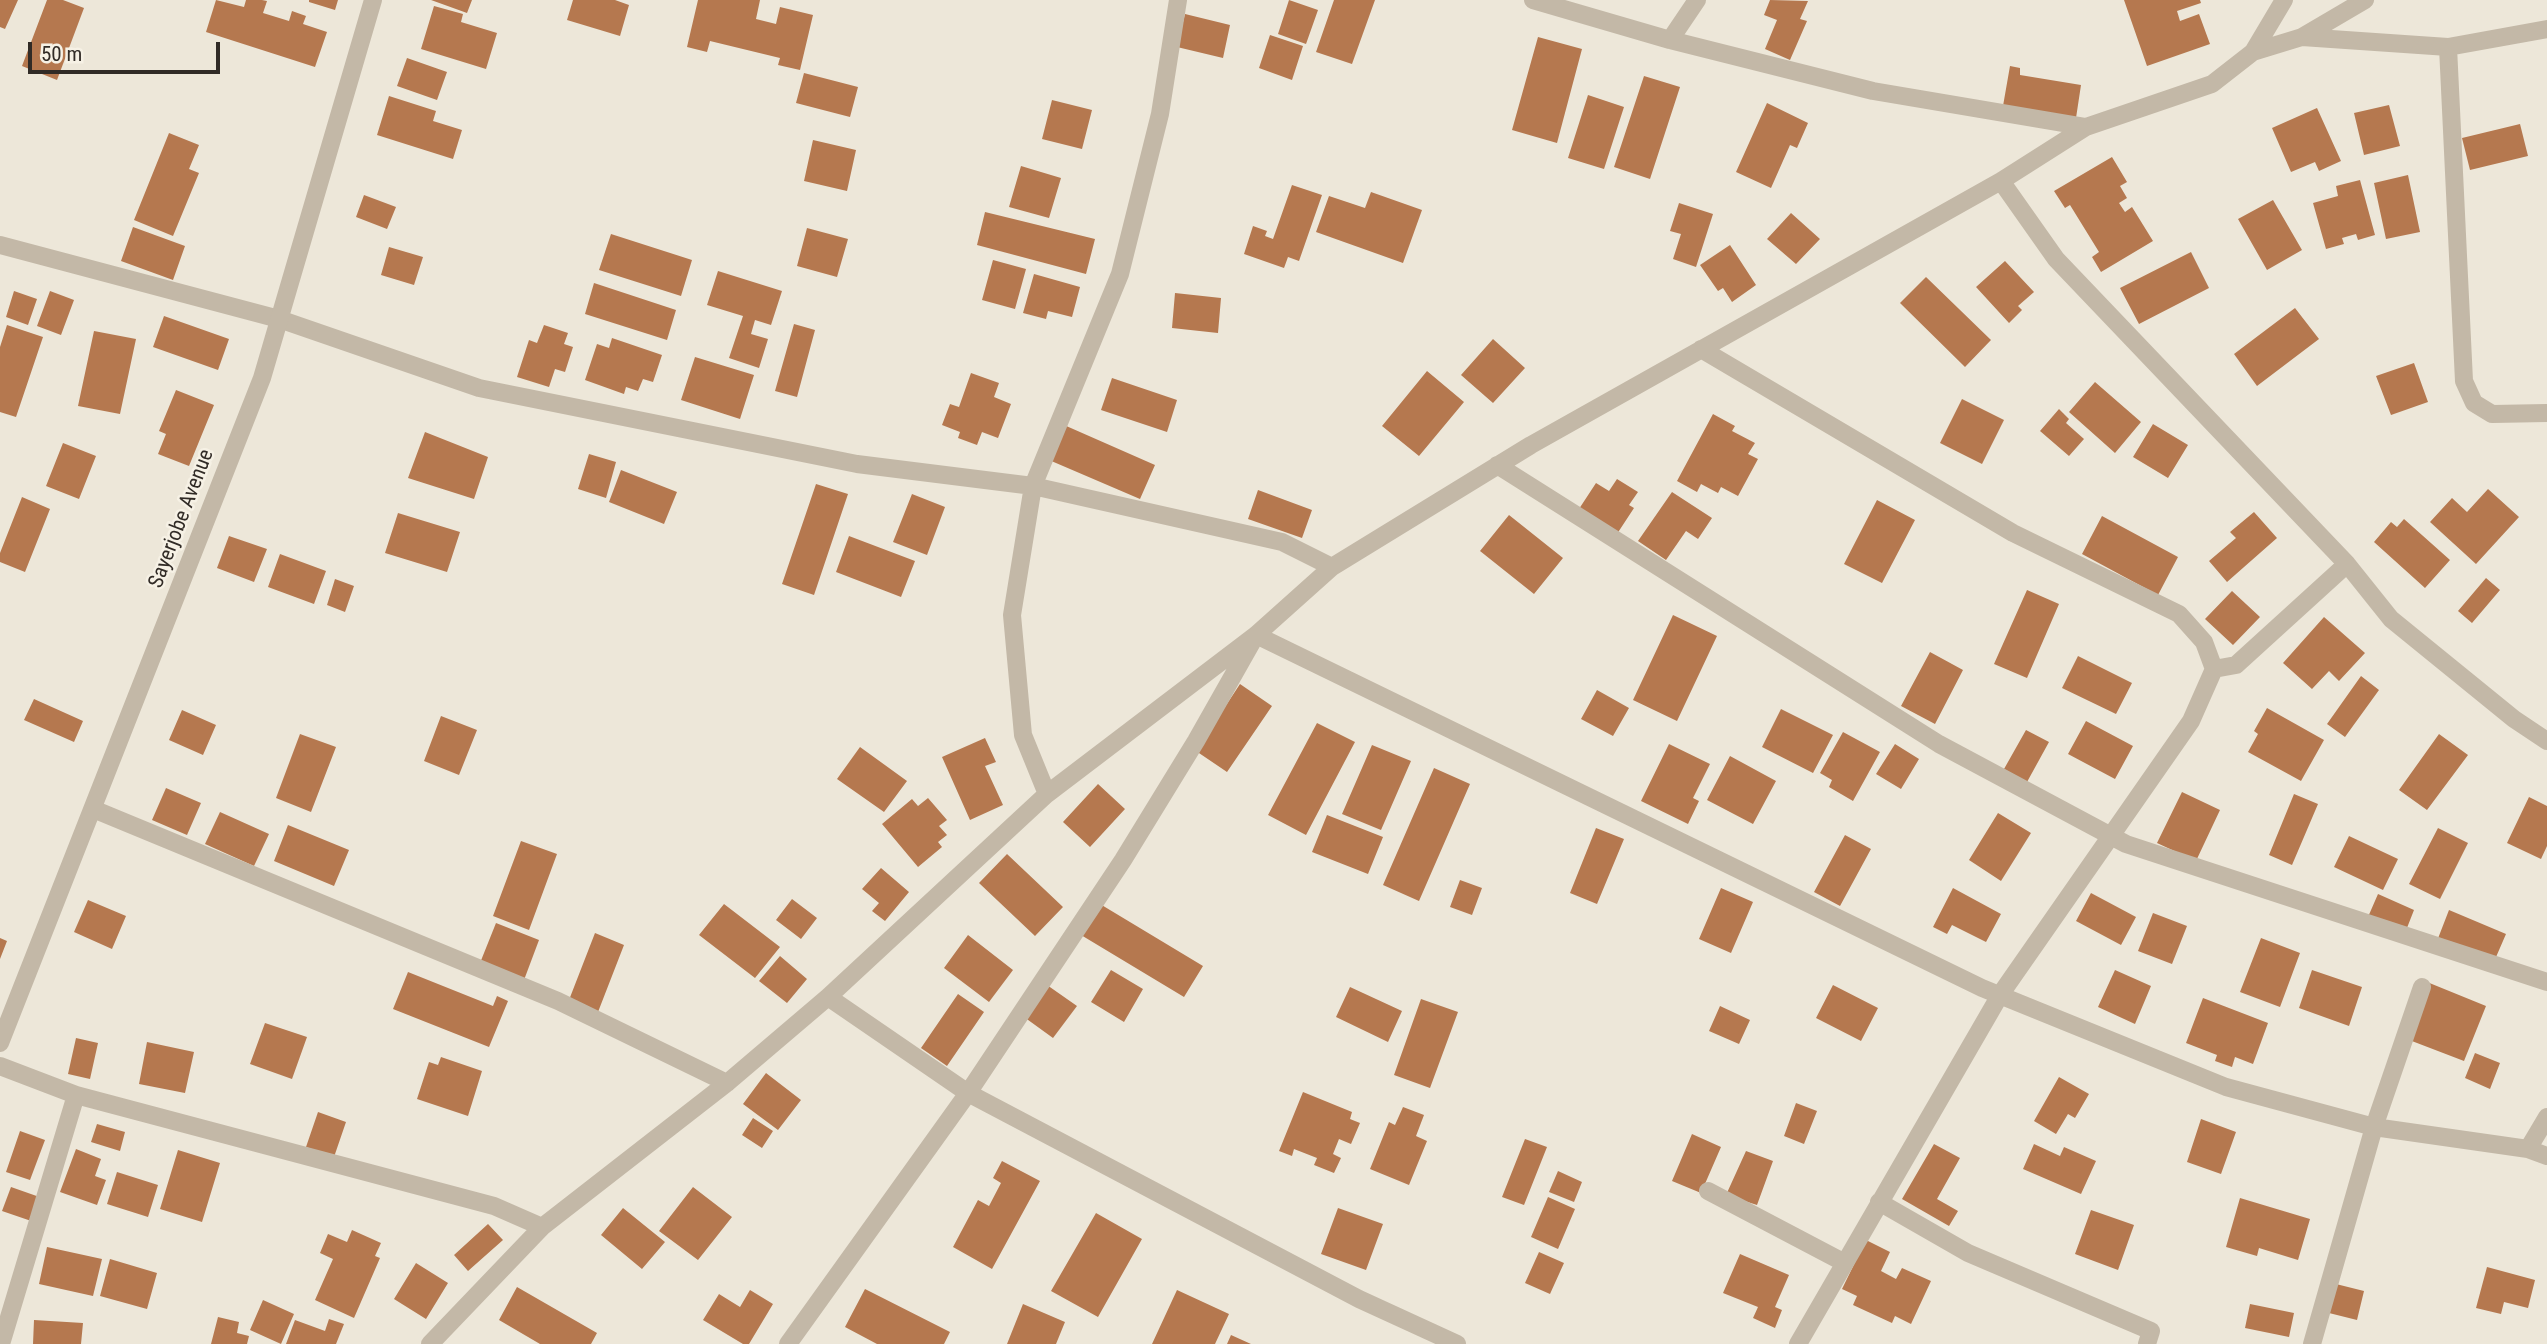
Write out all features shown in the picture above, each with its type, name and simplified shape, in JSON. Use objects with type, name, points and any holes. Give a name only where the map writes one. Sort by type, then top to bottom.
[{"type":"street","name":"Sayerjobe Avenue","points":[[0,1043],[262,378],[373,0]]},
{"type":"street","points":[[1047,794],[1023,735],[1012,615],[1033,486],[1120,274],[1160,114],[1178,0]]},
{"type":"street","points":[[1533,0],[1670,40],[1873,91],[2086,127]]},
{"type":"street","points":[[1670,40],[1697,0]]},
{"type":"street","points":[[2253,52],[2284,0]]},
{"type":"street","points":[[430,1344],[542,1227],[727,1083],[828,997],[1047,794],[1256,635],[1332,567],[1497,465],[2001,181],[2086,127],[2212,84],[2253,52],[2302,37],[2365,0]]},
{"type":"street","points":[[2302,37],[2448,47],[2547,29]]},
{"type":"street","points":[[2448,47],[2464,381],[2474,403],[2492,414],[2547,413]]},
{"type":"street","points":[[2001,181],[2056,259],[2347,564],[2391,619],[2514,719],[2547,741]]},
{"type":"street","points":[[0,245],[279,319],[479,388],[857,464],[1033,486],[1282,542],[1332,567]]},
{"type":"street","points":[[1701,349],[2013,533],[2179,614],[2204,642],[2214,669],[2191,721],[2000,995],[1843,1262],[1798,1344]]},
{"type":"street","points":[[1497,465],[1939,744],[2126,844],[2547,982]]},
{"type":"street","points":[[2214,669],[2236,665],[2347,564]]},
{"type":"street","points":[[1256,635],[2000,995],[2226,1087],[2374,1127],[2528,1149],[2547,1156]]},
{"type":"street","points":[[788,1344],[968,1093],[1123,860],[1196,741],[1256,635]]},
{"type":"street","points":[[93,809],[558,1001],[727,1083]]},
{"type":"street","points":[[2312,1344],[2374,1127],[2422,987]]},
{"type":"street","points":[[828,997],[968,1093],[1359,1298],[1457,1344]]},
{"type":"street","points":[[0,1066],[76,1095],[494,1206],[542,1227]]},
{"type":"street","points":[[1,1344],[76,1095]]},
{"type":"street","points":[[2528,1149],[2547,1117]]},
{"type":"street","points":[[1708,1191],[1843,1262]]},
{"type":"street","points":[[1879,1202],[1968,1253],[2151,1331],[2147,1344]]},
{"type":"building","points":[[0,0],[18,0],[5,29],[0,27]]},
{"type":"building","points":[[47,0],[63,0],[84,8],[57,80],[22,66]]},
{"type":"building","points":[[216,0],[244,7],[246,0],[262,0],[267,1],[263,13],[289,21],[292,11],[306,16],[303,24],[327,32],[315,67],[206,32]]},
{"type":"building","points":[[309,0],[338,0],[335,10]]},
{"type":"building","points":[[431,0],[472,0],[467,13]]},
{"type":"building","points":[[573,0],[615,0],[629,5],[620,36],[567,20]]},
{"type":"building","points":[[698,0],[760,0],[756,19],[776,24],[780,7],[813,15],[800,70],[778,65],[780,58],[710,41],[707,52],[687,47]]},
{"type":"building","points":[[1289,0],[1318,10],[1306,44],[1278,34]]},
{"type":"building","points":[[1334,0],[1375,0],[1352,64],[1316,52]]},
{"type":"building","points":[[1770,0],[1808,1],[1800,19],[1807,21],[1790,60],[1765,49],[1777,20],[1764,15]]},
{"type":"building","points":[[2124,0],[2200,0],[2201,3],[2177,11],[2180,21],[2199,14],[2210,44],[2147,66]]},
{"type":"building","points":[[434,6],[463,14],[461,22],[497,33],[486,69],[421,49]]},
{"type":"building","points":[[1185,14],[1230,25],[1223,58],[1177,47]]},
{"type":"building","points":[[1270,35],[1303,46],[1292,80],[1259,68]]},
{"type":"building","points":[[1538,37],[1582,49],[1557,143],[1512,130]]},
{"type":"building","points":[[407,58],[447,72],[437,100],[397,86]]},
{"type":"building","points":[[2010,66],[2020,68],[2020,75],[2081,85],[2076,118],[2003,106]]},
{"type":"building","points":[[804,73],[858,87],[850,117],[796,103]]},
{"type":"building","points":[[1644,76],[1680,87],[1650,179],[1614,167]]},
{"type":"building","points":[[1588,95],[1624,107],[1604,169],[1568,158]]},
{"type":"building","points":[[389,96],[436,111],[433,121],[462,130],[453,159],[377,135]]},
{"type":"building","points":[[1052,100],[1092,110],[1082,149],[1042,139]]},
{"type":"building","points":[[1767,103],[1808,123],[1797,148],[1790,145],[1771,188],[1736,172]]},
{"type":"building","points":[[2389,105],[2400,146],[2364,155],[2354,113]]},
{"type":"building","points":[[2317,108],[2341,161],[2319,171],[2315,162],[2291,172],[2272,128]]},
{"type":"building","points":[[2520,124],[2528,156],[2470,170],[2462,138]]},
{"type":"building","points":[[169,133],[199,145],[189,169],[199,173],[173,236],[134,220]]},
{"type":"building","points":[[813,140],[856,150],[847,191],[804,181]]},
{"type":"building","points":[[2112,157],[2127,182],[2120,186],[2127,198],[2119,203],[2125,212],[2132,207],[2153,241],[2101,272],[2092,257],[2099,252],[2070,205],[2065,208],[2054,191]]},
{"type":"building","points":[[1021,166],[1061,178],[1049,218],[1009,207]]},
{"type":"building","points":[[2408,175],[2420,232],[2386,239],[2374,183]]},
{"type":"building","points":[[2360,180],[2375,235],[2358,240],[2356,234],[2342,238],[2344,244],[2326,249],[2313,203],[2338,196],[2336,186]]},
{"type":"building","points":[[1292,185],[1322,195],[1299,261],[1288,257],[1284,268],[1244,254],[1253,226],[1267,231],[1265,236],[1273,239]]},
{"type":"building","points":[[1371,192],[1422,210],[1403,263],[1316,232],[1329,196],[1365,208]]},
{"type":"building","points":[[364,195],[396,207],[387,229],[356,217]]},
{"type":"building","points":[[2273,200],[2302,250],[2267,270],[2238,219]]},
{"type":"building","points":[[1679,203],[1713,214],[1696,267],[1673,259],[1681,234],[1670,231]]},
{"type":"building","points":[[985,212],[1095,239],[1086,274],[977,245]]},
{"type":"building","points":[[1791,213],[1820,239],[1796,264],[1767,239]]},
{"type":"building","points":[[133,227],[185,246],[173,280],[121,261]]},
{"type":"building","points":[[807,228],[848,239],[837,277],[797,266]]},
{"type":"building","points":[[611,234],[692,260],[681,296],[599,270]]},
{"type":"building","points":[[1730,245],[1756,285],[1732,302],[1723,288],[1718,291],[1700,265]]},
{"type":"building","points":[[389,247],[423,257],[414,285],[381,275]]},
{"type":"building","points":[[2191,252],[2209,288],[2139,324],[2120,288]]},
{"type":"building","points":[[993,260],[1026,269],[1015,309],[982,300]]},
{"type":"building","points":[[2005,261],[2034,292],[2018,306],[2022,310],[2009,323],[1976,287]]},
{"type":"building","points":[[718,271],[782,291],[771,325],[755,320],[751,334],[768,339],[759,368],[729,358],[743,316],[707,305]]},
{"type":"building","points":[[1034,274],[1080,287],[1072,317],[1048,311],[1046,319],[1023,313]]},
{"type":"building","points":[[1926,277],[1991,340],[1965,367],[1900,303]]},
{"type":"building","points":[[594,283],[676,310],[667,340],[585,314]]},
{"type":"building","points":[[14,291],[37,299],[28,325],[6,317]]},
{"type":"building","points":[[50,291],[74,300],[61,335],[37,326]]},
{"type":"building","points":[[1175,293],[1221,298],[1218,333],[1172,328]]},
{"type":"building","points":[[2295,308],[2319,339],[2257,386],[2234,354]]},
{"type":"building","points":[[164,316],[229,339],[218,370],[153,347]]},
{"type":"building","points":[[794,324],[815,330],[797,397],[775,391]]},
{"type":"building","points":[[7,325],[43,337],[16,417],[0,412],[0,347]]},
{"type":"building","points":[[544,325],[568,333],[564,344],[573,347],[565,372],[555,369],[549,387],[517,377],[529,340],[537,343]]},
{"type":"building","points":[[94,331],[136,339],[120,414],[78,406]]},
{"type":"building","points":[[612,338],[662,355],[653,382],[643,379],[638,391],[626,387],[624,394],[585,380],[597,344],[609,348]]},
{"type":"building","points":[[1493,339],[1525,368],[1493,403],[1461,375]]},
{"type":"building","points":[[695,357],[754,375],[740,419],[681,400]]},
{"type":"building","points":[[2414,363],[2428,402],[2391,415],[2376,376]]},
{"type":"building","points":[[1427,371],[1464,402],[1419,456],[1382,426]]},
{"type":"building","points":[[971,373],[999,383],[994,397],[1011,404],[998,438],[982,432],[977,445],[958,438],[960,432],[942,425],[950,404],[959,407]]},
{"type":"building","points":[[1112,378],[1177,400],[1167,432],[1101,410]]},
{"type":"building","points":[[2095,382],[2141,422],[2115,453],[2069,412]]},
{"type":"building","points":[[176,390],[214,405],[189,466],[158,454],[166,434],[159,431]]},
{"type":"building","points":[[1962,399],[2004,420],[1982,464],[1940,443]]},
{"type":"building","points":[[2059,409],[2069,419],[2066,423],[2084,439],[2069,456],[2040,431]]},
{"type":"building","points":[[1713,414],[1735,426],[1732,431],[1755,443],[1748,454],[1758,459],[1738,496],[1721,487],[1718,493],[1701,484],[1697,492],[1677,481]]},
{"type":"building","points":[[2153,424],[2188,445],[2168,478],[2133,457]]},
{"type":"building","points":[[1064,425],[1155,465],[1140,499],[1049,460]]},
{"type":"building","points":[[425,432],[488,457],[474,499],[408,478]]},
{"type":"building","points":[[63,443],[96,456],[79,499],[46,486]]},
{"type":"building","points":[[589,454],[616,462],[606,498],[578,489]]},
{"type":"building","points":[[621,470],[677,492],[664,524],[609,502]]},
{"type":"building","points":[[1617,479],[1638,492],[1629,505],[1634,508],[1615,537],[1577,512],[1596,483],[1609,491]]},
{"type":"building","points":[[816,484],[848,494],[814,595],[782,584]]},
{"type":"building","points":[[2488,489],[2519,517],[2476,564],[2430,522],[2452,498],[2467,512]]},
{"type":"building","points":[[1258,490],[1312,510],[1302,538],[1248,519]]},
{"type":"building","points":[[1672,492],[1712,518],[1698,539],[1686,531],[1666,560],[1638,541]]},
{"type":"building","points":[[912,494],[945,507],[927,555],[893,542]]},
{"type":"building","points":[[22,497],[50,509],[25,572],[0,562],[0,553]]},
{"type":"building","points":[[1877,500],[1915,520],[1882,583],[1844,564]]},
{"type":"building","points":[[2254,512],[2277,538],[2227,582],[2209,561],[2236,538],[2230,532]]},
{"type":"building","points":[[398,513],[460,532],[447,572],[385,553]]},
{"type":"building","points":[[1509,515],[1563,558],[1534,594],[1480,551]]},
{"type":"building","points":[[2102,516],[2178,557],[2158,595],[2082,554]]},
{"type":"building","points":[[2404,519],[2450,560],[2425,588],[2374,542],[2391,522],[2397,527]]},
{"type":"building","points":[[229,536],[267,549],[254,582],[217,568]]},
{"type":"building","points":[[849,536],[915,561],[901,597],[836,572]]},
{"type":"building","points":[[280,554],[326,571],[314,604],[268,587]]},
{"type":"building","points":[[2486,578],[2500,590],[2472,623],[2458,611]]},
{"type":"building","points":[[335,579],[354,586],[345,612],[327,605]]},
{"type":"building","points":[[2027,590],[2059,604],[2027,678],[1994,664]]},
{"type":"building","points":[[2232,591],[2260,617],[2233,645],[2205,619]]},
{"type":"building","points":[[1673,615],[1717,636],[1677,721],[1633,700]]},
{"type":"building","points":[[2324,617],[2365,653],[2339,681],[2329,671],[2312,689],[2283,663]]},
{"type":"building","points":[[1930,652],[1963,670],[1935,724],[1901,706]]},
{"type":"building","points":[[2078,656],[2132,683],[2116,714],[2062,688]]},
{"type":"building","points":[[2361,676],[2379,690],[2345,737],[2327,724]]},
{"type":"building","points":[[1240,684],[1272,706],[1227,772],[1196,751]]},
{"type":"building","points":[[1597,690],[1629,708],[1613,736],[1581,719]]},
{"type":"building","points":[[34,699],[83,721],[74,742],[24,720]]},
{"type":"building","points":[[2267,708],[2324,740],[2301,781],[2248,752],[2258,734],[2254,731]]},
{"type":"building","points":[[1781,709],[1833,735],[1813,773],[1762,747]]},
{"type":"building","points":[[182,710],[216,725],[203,755],[169,740]]},
{"type":"building","points":[[441,716],[477,730],[459,775],[424,761]]},
{"type":"building","points":[[2086,721],[2133,746],[2115,779],[2068,754]]},
{"type":"building","points":[[1317,723],[1355,742],[1306,835],[1268,815]]},
{"type":"building","points":[[2026,730],[2049,742],[2027,782],[2004,769]]},
{"type":"building","points":[[1843,732],[1880,752],[1853,801],[1829,787],[1832,780],[1820,773]]},
{"type":"building","points":[[300,734],[336,747],[311,812],[276,798]]},
{"type":"building","points":[[2439,734],[2468,755],[2427,810],[2399,790]]},
{"type":"building","points":[[985,738],[996,762],[985,766],[1003,805],[970,820],[942,757]]},
{"type":"building","points":[[1669,744],[1710,764],[1693,798],[1699,801],[1688,824],[1641,801]]},
{"type":"building","points":[[1895,744],[1919,759],[1901,789],[1876,774]]},
{"type":"building","points":[[1372,745],[1411,761],[1381,830],[1342,814]]},
{"type":"building","points":[[860,747],[907,781],[884,812],[837,779]]},
{"type":"building","points":[[1730,756],[1776,781],[1753,824],[1707,800]]},
{"type":"building","points":[[1434,768],[1470,784],[1419,901],[1383,885]]},
{"type":"building","points":[[1098,784],[1125,809],[1090,847],[1063,822]]},
{"type":"building","points":[[166,788],[201,803],[187,835],[152,820]]},
{"type":"building","points":[[2182,792],[2220,810],[2196,861],[2157,843]]},
{"type":"building","points":[[2294,794],[2318,804],[2292,865],[2269,855]]},
{"type":"building","points":[[2529,797],[2547,806],[2547,846],[2541,859],[2507,843]]},
{"type":"building","points":[[928,798],[947,820],[939,826],[947,835],[938,842],[942,847],[918,867],[882,824],[912,799],[918,806]]},
{"type":"building","points":[[220,812],[269,834],[254,866],[205,844]]},
{"type":"building","points":[[1998,813],[2031,833],[2001,881],[1969,860]]},
{"type":"building","points":[[1327,815],[1383,837],[1368,874],[1312,852]]},
{"type":"building","points":[[288,825],[349,850],[334,886],[274,861]]},
{"type":"building","points":[[1596,828],[1624,839],[1597,904],[1570,893]]},
{"type":"building","points":[[2438,828],[2468,843],[2440,899],[2409,884]]},
{"type":"building","points":[[1845,835],[1871,849],[1840,906],[1814,892]]},
{"type":"building","points":[[2349,836],[2398,859],[2383,890],[2334,867]]},
{"type":"building","points":[[521,841],[557,854],[529,930],[493,916]]},
{"type":"building","points":[[1007,854],[1063,907],[1035,936],[979,883]]},
{"type":"building","points":[[881,868],[909,892],[885,921],[872,911],[879,903],[862,889]]},
{"type":"building","points":[[1460,880],[1482,888],[1472,915],[1450,907]]},
{"type":"building","points":[[1721,888],[1753,902],[1731,953],[1699,939]]},
{"type":"building","points":[[1953,888],[2001,914],[1986,942],[1952,925],[1947,934],[1933,927]]},
{"type":"building","points":[[2091,893],[2136,917],[2121,945],[2076,921]]},
{"type":"building","points":[[2378,894],[2414,910],[2405,933],[2368,917]]},
{"type":"building","points":[[792,899],[817,918],[801,939],[776,920]]},
{"type":"building","points":[[88,900],[126,916],[112,949],[74,932]]},
{"type":"building","points":[[724,904],[780,947],[755,978],[699,935]]},
{"type":"building","points":[[1100,904],[1203,966],[1184,997],[1081,935]]},
{"type":"building","points":[[2449,910],[2506,934],[2493,964],[2437,941]]},
{"type":"building","points":[[2153,913],[2187,926],[2172,964],[2138,951]]},
{"type":"building","points":[[496,923],[539,940],[524,980],[480,963]]},
{"type":"building","points":[[595,933],[624,945],[598,1012],[569,1000]]},
{"type":"building","points":[[968,935],[1013,970],[989,1002],[944,968]]},
{"type":"building","points":[[0,938],[7,941],[0,959]]},
{"type":"building","points":[[2261,938],[2300,953],[2280,1007],[2240,992]]},
{"type":"building","points":[[780,956],[807,979],[787,1003],[759,981]]},
{"type":"building","points":[[1111,970],[1143,989],[1124,1022],[1091,1002]]},
{"type":"building","points":[[2115,970],[2151,986],[2135,1024],[2098,1007]]},
{"type":"building","points":[[2312,970],[2362,987],[2349,1026],[2299,1008]]},
{"type":"building","points":[[408,972],[493,1006],[497,996],[508,1001],[489,1047],[393,1009]]},
{"type":"building","points":[[2427,982],[2486,1006],[2464,1061],[2404,1038]]},
{"type":"building","points":[[1047,985],[1077,1006],[1053,1038],[1024,1017]]},
{"type":"building","points":[[1833,985],[1878,1008],[1861,1041],[1816,1018]]},
{"type":"building","points":[[1350,987],[1402,1011],[1388,1042],[1336,1017]]},
{"type":"building","points":[[958,994],[984,1012],[947,1066],[921,1048]]},
{"type":"building","points":[[2203,998],[2268,1023],[2253,1064],[2235,1057],[2232,1067],[2215,1061],[2217,1055],[2186,1043]]},
{"type":"building","points":[[1421,999],[1458,1012],[1430,1088],[1394,1075]]},
{"type":"building","points":[[1720,1006],[1750,1020],[1739,1044],[1709,1031]]},
{"type":"building","points":[[265,1023],[307,1037],[292,1079],[250,1064]]},
{"type":"building","points":[[76,1038],[98,1043],[90,1079],[68,1074]]},
{"type":"building","points":[[147,1042],[194,1052],[185,1093],[139,1084]]},
{"type":"building","points":[[2475,1053],[2500,1063],[2490,1089],[2465,1078]]},
{"type":"building","points":[[441,1057],[482,1071],[468,1116],[417,1099],[429,1062],[438,1065]]},
{"type":"building","points":[[766,1073],[801,1100],[778,1130],[743,1104]]},
{"type":"building","points":[[2059,1077],[2089,1094],[2075,1118],[2068,1114],[2056,1134],[2034,1121]]},
{"type":"building","points":[[1303,1092],[1352,1112],[1350,1119],[1360,1123],[1351,1144],[1339,1139],[1333,1154],[1341,1158],[1334,1173],[1314,1165],[1317,1158],[1294,1149],[1292,1156],[1279,1151]]},
{"type":"building","points":[[1796,1103],[1817,1111],[1804,1144],[1784,1136]]},
{"type":"building","points":[[1403,1107],[1424,1115],[1416,1136],[1427,1141],[1409,1185],[1370,1169],[1389,1122],[1395,1125]]},
{"type":"building","points":[[318,1112],[346,1122],[334,1157],[306,1147]]},
{"type":"building","points":[[753,1118],[773,1131],[762,1148],[742,1135]]},
{"type":"building","points":[[2201,1119],[2236,1132],[2221,1174],[2187,1162]]},
{"type":"building","points":[[97,1124],[125,1132],[120,1151],[91,1142]]},
{"type":"building","points":[[20,1131],[45,1140],[30,1180],[6,1172]]},
{"type":"building","points":[[1692,1134],[1721,1147],[1701,1193],[1672,1181]]},
{"type":"building","points":[[1525,1139],[1547,1147],[1524,1205],[1502,1197]]},
{"type":"building","points":[[1934,1144],[1960,1158],[1937,1199],[1958,1211],[1949,1226],[1902,1199]]},
{"type":"building","points":[[2034,1144],[2060,1156],[2064,1147],[2096,1161],[2081,1194],[2023,1169]]},
{"type":"building","points":[[76,1149],[101,1159],[95,1176],[106,1180],[97,1205],[60,1192]]},
{"type":"building","points":[[178,1150],[220,1163],[202,1222],[160,1209]]},
{"type":"building","points":[[1746,1151],[1773,1161],[1757,1205],[1726,1195]]},
{"type":"building","points":[[1002,1161],[1040,1181],[992,1269],[953,1247],[978,1200],[989,1206],[1001,1183],[993,1178]]},
{"type":"building","points":[[1558,1171],[1582,1182],[1574,1202],[1549,1192]]},
{"type":"building","points":[[117,1172],[158,1185],[148,1217],[107,1204]]},
{"type":"building","points":[[11,1187],[48,1200],[40,1224],[2,1211]]},
{"type":"building","points":[[693,1187],[732,1217],[698,1260],[659,1231]]},
{"type":"building","points":[[1548,1197],[1575,1209],[1558,1249],[1531,1237]]},
{"type":"building","points":[[2240,1198],[2310,1219],[2298,1260],[2259,1248],[2257,1256],[2226,1247]]},
{"type":"building","points":[[623,1208],[665,1242],[642,1269],[601,1235]]},
{"type":"building","points":[[1338,1208],[1383,1224],[1366,1270],[1321,1254]]},
{"type":"building","points":[[2091,1210],[2134,1225],[2118,1270],[2075,1254]]},
{"type":"building","points":[[1096,1213],[1142,1239],[1098,1317],[1051,1291]]},
{"type":"building","points":[[488,1224],[503,1240],[468,1271],[454,1255]]},
{"type":"building","points":[[352,1230],[381,1243],[375,1256],[380,1258],[354,1318],[315,1300],[333,1259],[320,1253],[328,1234],[347,1242]]},
{"type":"building","points":[[1866,1240],[1890,1252],[1881,1271],[1896,1279],[1902,1268],[1931,1281],[1911,1324],[1895,1316],[1892,1323],[1853,1305],[1857,1296],[1842,1289]]},
{"type":"building","points":[[47,1247],[102,1259],[93,1296],[39,1284]]},
{"type":"building","points":[[1539,1252],[1564,1263],[1550,1294],[1525,1283]]},
{"type":"building","points":[[1740,1254],[1789,1275],[1775,1307],[1782,1310],[1775,1328],[1753,1318],[1758,1307],[1723,1293]]},
{"type":"building","points":[[110,1259],[157,1273],[147,1309],[100,1296]]},
{"type":"building","points":[[416,1263],[448,1283],[426,1319],[394,1299]]},
{"type":"building","points":[[2487,1267],[2535,1280],[2528,1308],[2504,1302],[2501,1314],[2476,1308]]},
{"type":"building","points":[[2336,1284],[2364,1291],[2357,1320],[2329,1313]]},
{"type":"building","points":[[517,1287],[597,1333],[591,1344],[540,1344],[499,1320]]},
{"type":"building","points":[[865,1289],[950,1332],[944,1344],[877,1344],[845,1327]]},
{"type":"building","points":[[750,1290],[773,1304],[749,1344],[743,1344],[703,1320],[719,1294],[740,1307]]},
{"type":"building","points":[[1177,1290],[1229,1314],[1215,1344],[1152,1344]]},
{"type":"building","points":[[263,1300],[294,1314],[281,1344],[250,1330]]},
{"type":"building","points":[[1023,1304],[1065,1322],[1056,1344],[1007,1344]]},
{"type":"building","points":[[2250,1304],[2294,1313],[2289,1337],[2245,1328]]},
{"type":"building","points":[[218,1317],[239,1322],[237,1333],[249,1336],[247,1344],[211,1344]]},
{"type":"building","points":[[329,1319],[344,1324],[336,1344],[286,1344],[295,1320],[325,1331]]},
{"type":"building","points":[[34,1320],[83,1323],[81,1344],[33,1344]]},
{"type":"building","points":[[1231,1335],[1251,1344],[1227,1344]]}]
